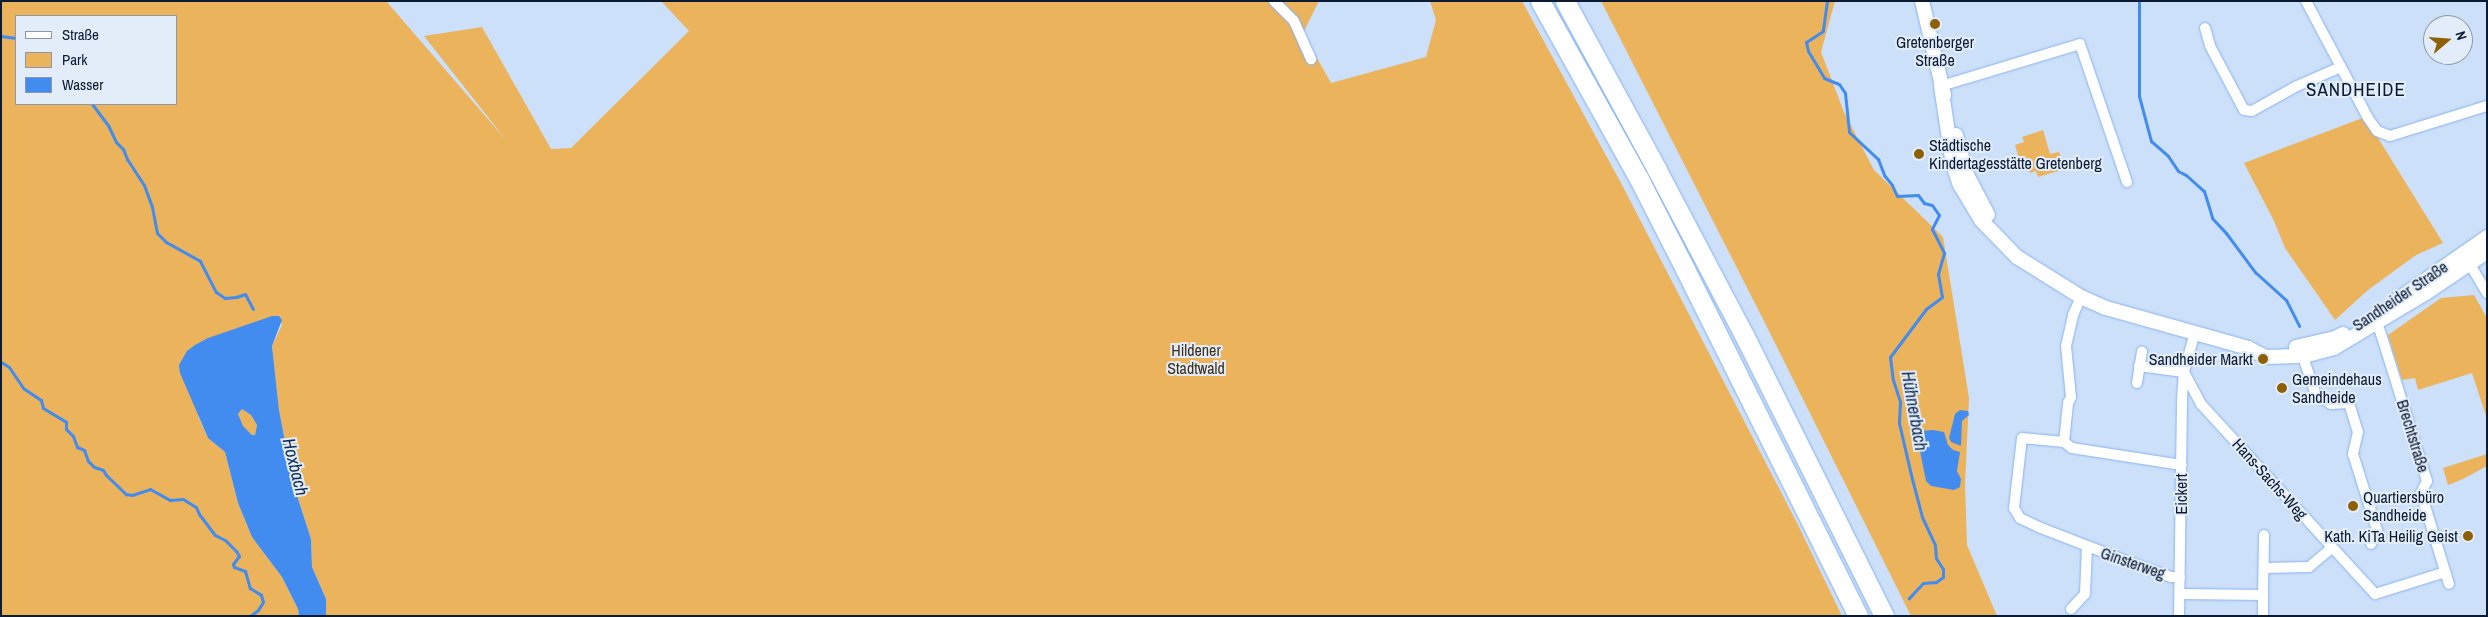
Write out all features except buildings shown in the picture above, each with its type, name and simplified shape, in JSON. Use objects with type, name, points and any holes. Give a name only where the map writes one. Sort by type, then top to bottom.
[{"type":"highway","points":[[1540,1],[1672,244],[1858,616]]},
{"type":"highway","points":[[1565,1],[1653,162],[1744,335],[1884,616]]},
{"type":"street","points":[[1274,1],[1294,21],[1311,59]]},
{"type":"street","name":"Sandheider Straße","points":[[1922,1],[1941,86],[1953,165],[1968,202],[1993,234],[2017,257],[2081,297],[2106,308],[2248,348],[2266,357],[2282,358],[2322,352],[2334,348],[2466,258],[2487,237]]},
{"type":"street","points":[[2306,1],[2377,131],[2390,136],[2487,106]]},
{"type":"street","points":[[2205,28],[2210,46],[2244,110],[2252,112],[2297,86],[2341,67]]},
{"type":"street","points":[[1941,86],[2080,44],[2127,182]]},
{"type":"street","name":"Sandheider Straße","points":[[2466,258],[2487,252]]},
{"type":"street","points":[[2466,258],[2487,293]]},
{"type":"street","points":[[2081,297],[2073,315],[2066,346],[2070,397],[2064,442],[2072,448],[2182,465]]},
{"type":"street","name":"Brechtstraße","points":[[2374,321],[2427,481],[2421,493],[2449,584]]},
{"type":"street","name":"Eickert","points":[[2179,616],[2184,372],[2195,332]]},
{"type":"street","points":[[2137,383],[2142,351]]},
{"type":"street","points":[[2306,363],[2316,395],[2331,404],[2349,403],[2358,432],[2353,454],[2377,530],[2371,544]]},
{"type":"street","points":[[2139,366],[2184,372]]},
{"type":"street","name":"Hans-Sachs-Weg","points":[[2184,372],[2201,404],[2375,594],[2445,572]]},
{"type":"street","name":"Ginsterweg","points":[[2064,442],[2022,438],[2014,508],[2020,518],[2087,547],[2171,577],[2180,577]]},
{"type":"street","points":[[2263,616],[2264,535]]},
{"type":"street","name":"Ginsterweg","points":[[2072,610],[2085,594],[2087,547]]},
{"type":"street","points":[[2264,568],[2309,567],[2332,548]]},
{"type":"street","points":[[2180,594],[2263,595]]},
{"type":"green space","name":"Hildener Stadtwald","points":[[1,1],[386,1],[506,140],[424,36],[482,27],[551,149],[571,148],[689,31],[661,1],[1319,1],[1303,33],[1331,83],[1426,57],[1436,20],[1430,1],[1522,1],[1621,183],[1798,525],[1842,616],[326,616],[326,599],[312,567],[311,539],[293,483],[279,410],[272,346],[282,325],[279,316],[257,322],[198,416],[208,438],[225,452],[238,503],[252,537],[282,577],[298,609],[299,616],[1,616]]},
{"type":"green space","points":[[1601,1],[1835,1],[1821,52],[1844,112],[1874,170],[1943,237],[1969,398],[1965,484],[1967,545],[1997,616],[1911,616],[1766,325]]},
{"type":"green space","points":[[2365,117],[2443,243],[2416,255],[2368,290],[2335,320],[2285,248],[2274,221],[2244,163]]},
{"type":"green space","points":[[2043,130],[2050,154],[2059,152],[2065,169],[2038,177],[2036,171],[2030,173],[2027,164],[2021,165],[2015,145],[2024,142],[2022,137]]},
{"type":"green space","points":[[2474,295],[2487,318],[2487,419],[2472,373],[2418,390],[2415,378],[2402,380],[2388,335],[2441,298]]},
{"type":"green space","points":[[242,409],[251,415],[257,425],[255,435],[252,435],[243,427],[238,414]]},
{"type":"green space","points":[[2487,454],[2487,466],[2448,485],[2443,468]]},
{"type":"water","points":[[272,316],[279,316],[282,320],[272,346],[279,410],[293,483],[311,539],[312,567],[326,599],[326,616],[299,616],[298,609],[282,577],[252,537],[238,503],[225,452],[208,438],[180,373],[179,365],[187,351],[208,338]],"holes":[[[242,409],[251,415],[257,425],[255,435],[252,435],[243,426],[238,414]]]},
{"type":"water","points":[[1960,410],[1968,411],[1969,415],[1962,421],[1961,446],[1951,442],[1949,438],[1955,414]]},
{"type":"water","points":[[1933,430],[1944,432],[1948,445],[1953,450],[1960,452],[1957,471],[1961,479],[1960,487],[1954,490],[1931,486],[1926,481],[1917,436],[1920,431]]},
{"type":"waterway","name":"Hühnerbach","points":[[1827,1],[1823,31],[1806,42],[1808,51],[1824,78],[1839,84],[1845,93],[1849,132],[1878,159],[1884,175],[1892,185],[1897,196],[1918,195],[1924,203],[1932,205],[1939,215],[1932,229],[1944,253],[1938,274],[1942,297],[1926,309],[1890,357],[1893,380],[1900,402],[1899,423],[1911,475],[1922,517],[1935,545],[1936,558],[1943,569],[1943,577],[1936,582],[1923,583],[1909,598]]},
{"type":"waterway","points":[[2139,1],[2139,96],[2151,141],[2168,156],[2178,171],[2186,175],[2204,191],[2212,218],[2226,233],[2255,272],[2286,300],[2299,326]]},
{"type":"waterway","name":"Hoxbach","points":[[1,36],[15,38]]},
{"type":"waterway","name":"Hoxbach","points":[[93,105],[108,125],[116,142],[123,149],[127,159],[144,185],[152,207],[157,233],[166,242],[200,261],[216,292],[225,298],[245,294],[253,309]]},
{"type":"waterway","points":[[1,362],[9,367],[23,388],[41,400],[43,408],[66,422],[66,429],[73,436],[77,447],[84,450],[88,461],[94,467],[103,470],[126,494],[132,495],[150,489],[170,500],[183,499],[196,507],[215,535],[225,540],[236,551],[239,556],[233,564],[234,567],[245,571],[250,588],[261,595],[263,602],[258,610],[250,616]]},
{"type":"place","name":"Gretenberger Straße","points":[[1935,24]]},
{"type":"place","name":"Städtische Kindertagesstätte Gretenberg","points":[[1919,154]]},
{"type":"place","name":"Sandheider Markt","points":[[2263,359]]},
{"type":"place","name":"Gemeindehaus Sandheide","points":[[2282,388]]},
{"type":"place","name":"Quartiersbüro Sandheide","points":[[2353,506]]},
{"type":"place","name":"Kath. KiTa Heilig Geist","points":[[2468,536]]},
{"type":"district","name":"SANDHEIDE","points":[[2356,90]]}]
